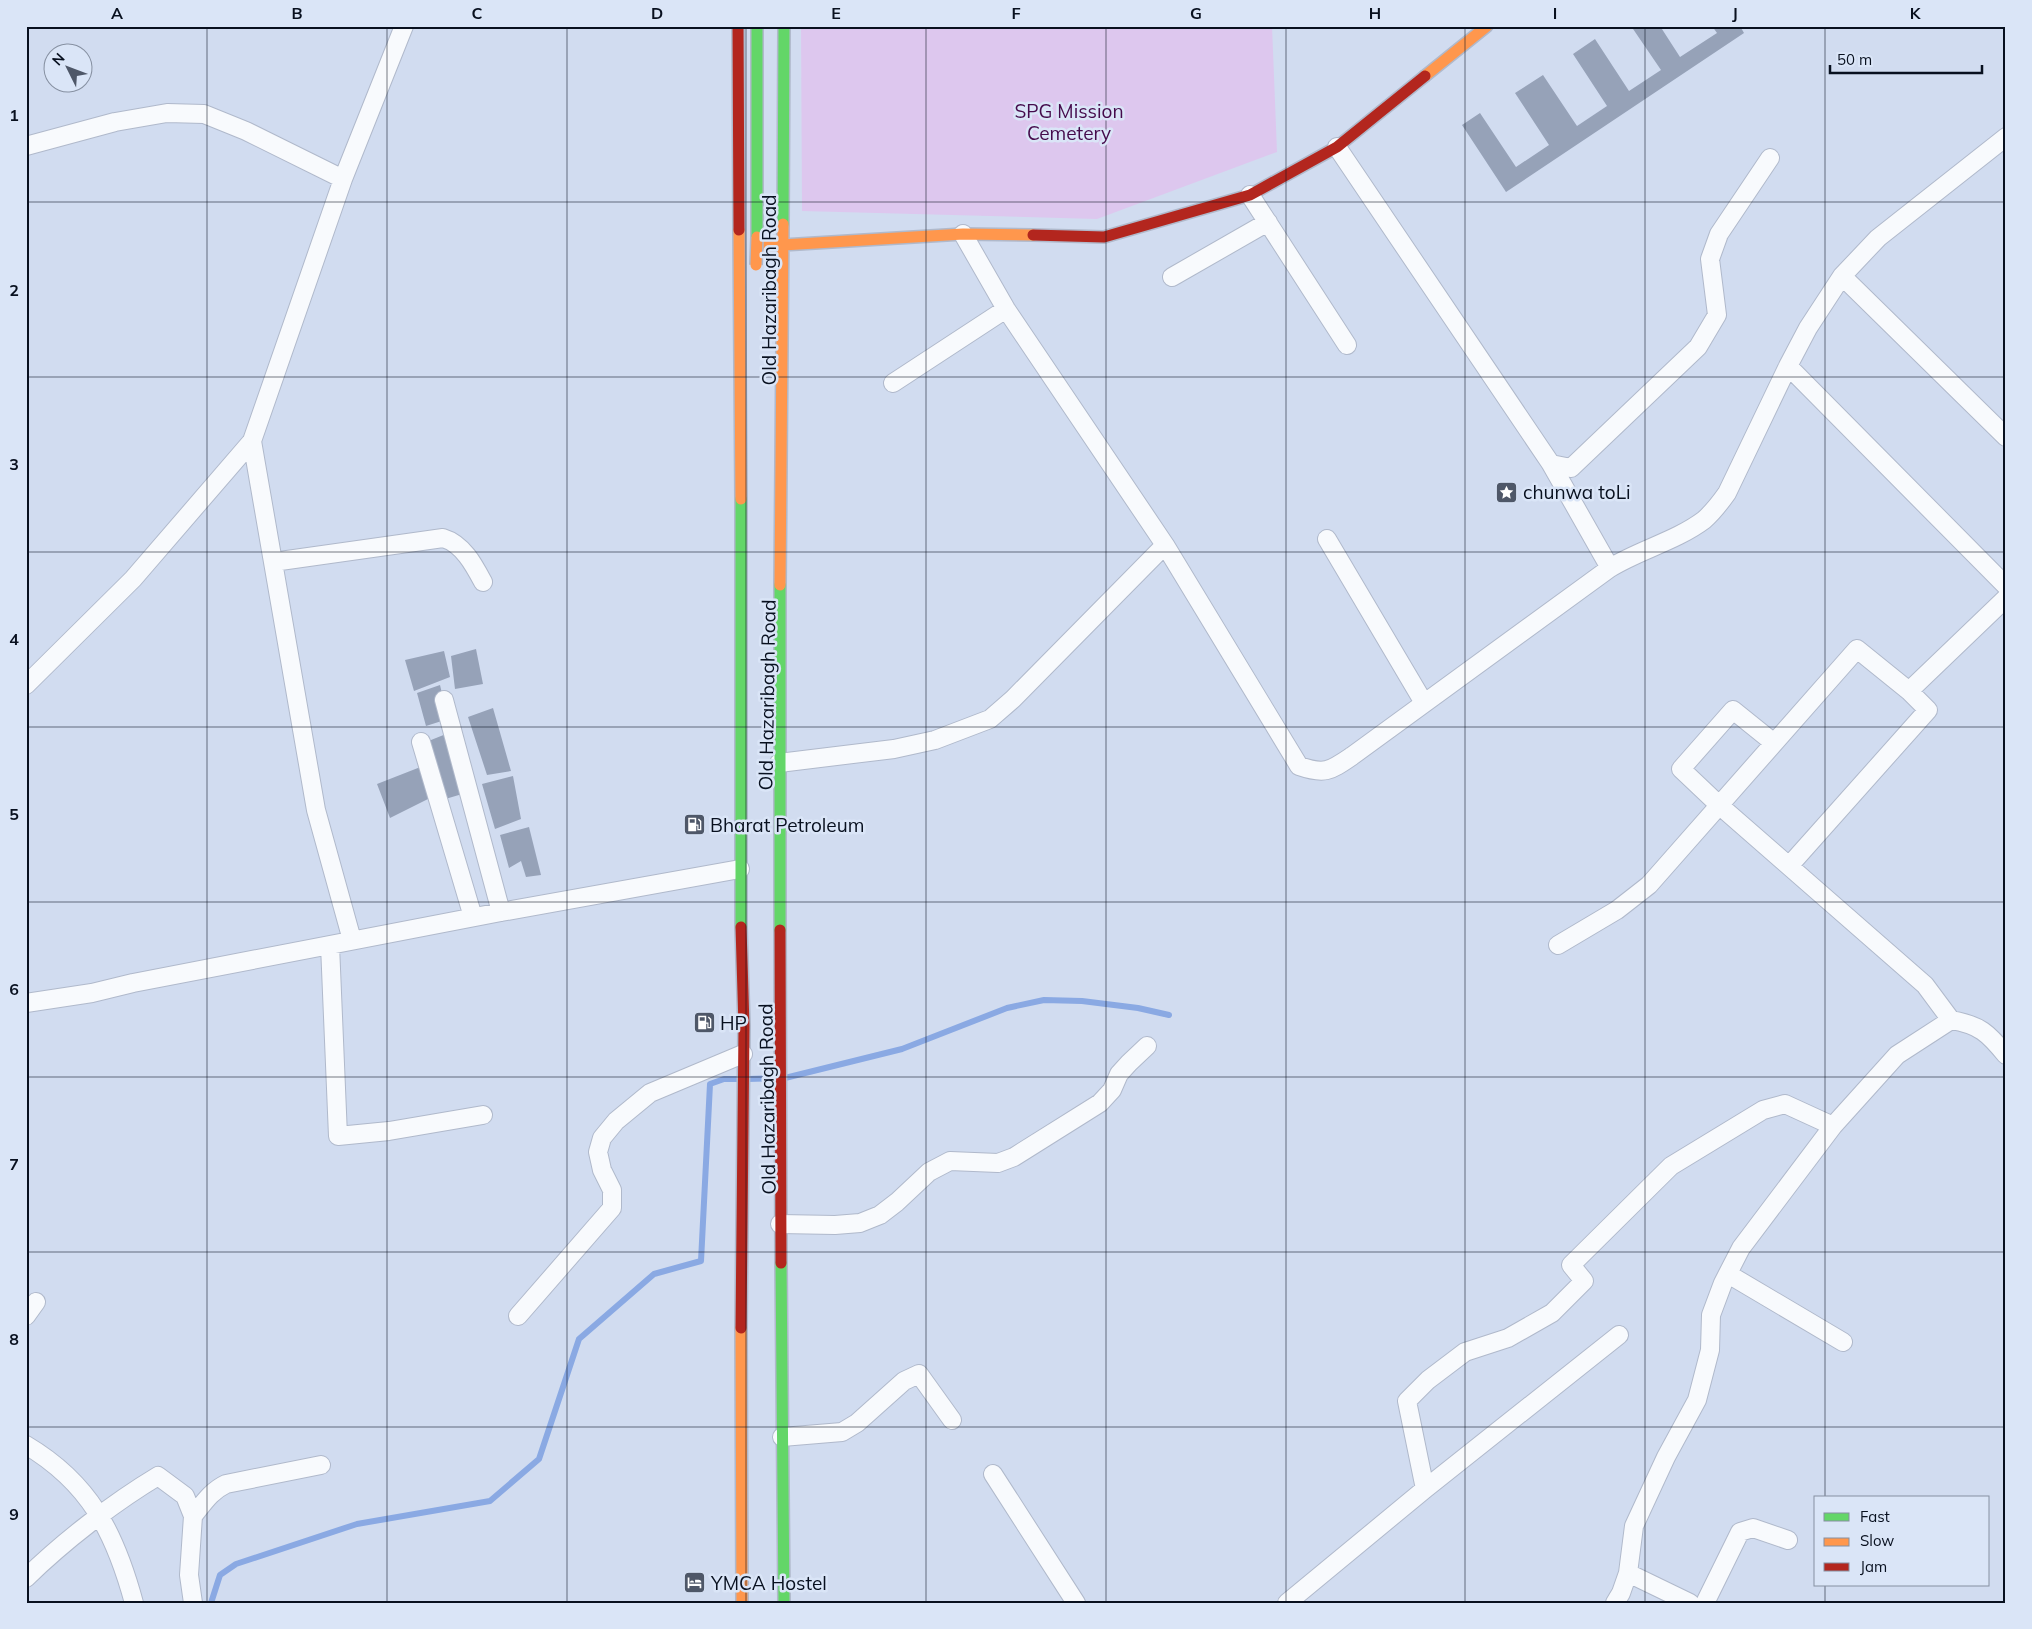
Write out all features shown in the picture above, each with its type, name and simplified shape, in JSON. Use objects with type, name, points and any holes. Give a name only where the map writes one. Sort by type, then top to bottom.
[{"type":"street","points":[[26,685],[133,579],[252,441],[343,179],[404,26]]},
{"type":"street","points":[[518,1316],[612,1208],[612,1190],[602,1170],[598,1152],[602,1138],[616,1121],[650,1093],[747,1064],[740,869],[741,529],[738,26]]},
{"type":"street","name":"Old Hazaribagh Road","points":[[756,270],[758,26]]},
{"type":"street","name":"Old Hazaribagh Road","points":[[768,26],[769,187]]},
{"type":"street","points":[[784,26],[780,763],[780,1224],[784,1603]]},
{"type":"street","points":[[739,248],[963,234],[1104,237],[1250,195],[1337,147],[1476,29]]},
{"type":"street","points":[[26,146],[115,122],[158,114],[204,114],[246,131],[343,179]]},
{"type":"street","points":[[963,234],[1006,309],[1165,545],[1298,766],[1317,772],[1334,768],[1610,568],[1697,524],[1717,508],[1727,493],[1808,328],[1842,276],[1878,238],[2005,140]]},
{"type":"street","points":[[1337,147],[1551,464],[1610,568]]},
{"type":"street","points":[[1551,464],[1571,468],[1698,347],[1717,315],[1710,259],[1719,234],[1770,158]]},
{"type":"street","points":[[1250,195],[1347,345]]},
{"type":"street","points":[[1172,278],[1268,222]]},
{"type":"street","name":"Old Hazaribagh Road","points":[[770,237],[770,255]]},
{"type":"street","points":[[1842,276],[2006,437]]},
{"type":"street","points":[[893,383],[1006,309]]},
{"type":"street","points":[[1788,366],[2006,586]]},
{"type":"street","points":[[252,441],[316,810],[352,940]]},
{"type":"street","points":[[273,562],[444,538],[451,540],[459,546],[474,565],[483,582]]},
{"type":"street","points":[[1327,540],[1424,703]]},
{"type":"street","points":[[780,763],[894,749],[935,740],[990,719],[1019,693],[1165,545]]},
{"type":"street","points":[[1909,691],[2006,598]]},
{"type":"street","points":[[1558,945],[1618,910],[1649,885],[1857,649],[1909,691],[1928,710],[1789,866]]},
{"type":"street","points":[[444,700],[500,912]]},
{"type":"street","points":[[1774,743],[1733,710],[1681,769],[1719,805],[1925,985],[1951,1020]]},
{"type":"street","points":[[421,742],[473,917]]},
{"type":"street","name":"Old Hazaribagh Road","points":[[753,774],[747,1064],[754,1159]]},
{"type":"street","points":[[26,1003],[92,993],[352,940],[740,869]]},
{"type":"street","points":[[330,945],[338,1136],[389,1131],[483,1115]]},
{"type":"street","points":[[1614,1603],[1621,1593],[1628,1573],[1634,1526],[1666,1457],[1697,1400],[1710,1350],[1711,1315],[1741,1248],[1833,1126],[1897,1055],[1951,1020],[1966,1022],[1988,1033],[2006,1055]]},
{"type":"street","points":[[780,1224],[835,1225],[860,1223],[880,1215],[929,1172],[950,1162],[998,1162],[1014,1158],[1100,1103],[1112,1090],[1120,1074],[1147,1046]]},
{"type":"street","points":[[742,1603],[740,1271],[748,1091]]},
{"type":"street","points":[[1425,1488],[1407,1401],[1428,1380],[1465,1352],[1508,1338],[1552,1313],[1584,1281],[1571,1265],[1671,1166],[1763,1110],[1785,1104],[1833,1126]]},
{"type":"street","points":[[1728,1274],[1842,1342]]},
{"type":"street","points":[[1286,1603],[1425,1488],[1619,1335]]},
{"type":"street","points":[[770,1340],[771,1491]]},
{"type":"street","points":[[782,1437],[842,1432],[857,1423],[904,1381],[919,1374],[952,1420]]},
{"type":"street","points":[[26,1444],[64,1470],[82,1490],[100,1515],[124,1568],[134,1603]]},
{"type":"street","points":[[193,1516],[213,1492],[226,1484],[321,1465]]},
{"type":"street","points":[[993,1474],[1076,1603]]},
{"type":"street","points":[[26,1578],[100,1515],[158,1476],[185,1496],[193,1516],[189,1575],[193,1603]]},
{"type":"street","points":[[772,1510],[774,1603]]},
{"type":"street","points":[[1705,1603],[1740,1532],[1753,1528],[1788,1540]]},
{"type":"street","points":[[1628,1573],[1690,1603]]},
{"type":"green space","name":"SPG Mission Cemetery","points":[[801,26],[1272,26],[1277,152],[1097,219],[802,211]]},
{"type":"building","points":[[1631,26],[1660,26],[1680,57],[1717,33],[1712,26],[1740,26],[1744,33],[1506,192],[1462,125],[1480,113],[1516,167],[1549,145],[1515,93],[1543,75],[1577,126],[1607,106],[1573,54],[1595,39],[1629,91],[1661,70]]},
{"type":"building","points":[[476,649],[483,684],[455,689],[451,656]]},
{"type":"building","points":[[444,651],[450,677],[414,691],[405,660]]},
{"type":"building","points":[[440,685],[448,719],[426,726],[417,693]]},
{"type":"building","points":[[493,708],[511,771],[487,775],[468,717]]},
{"type":"building","points":[[451,732],[469,792],[442,800],[426,742]]},
{"type":"building","points":[[423,766],[434,796],[390,818],[377,784]]},
{"type":"building","points":[[513,776],[521,819],[495,829],[482,784]]},
{"type":"building","points":[[529,827],[541,875],[526,877],[521,861],[509,868],[500,835]]},
{"type":"waterway","points":[[785,1078],[902,1049],[1007,1008],[1044,1000],[1082,1001],[1138,1008],[1169,1015]]},
{"type":"waterway","points":[[748,1079],[775,1078]]},
{"type":"waterway","points":[[211,1603],[220,1575],[236,1564],[357,1524],[490,1501],[539,1459],[579,1339],[654,1274],[701,1261],[710,1084],[724,1079],[738,1079]]},
{"type":"traffic: fast","points":[[757,26],[757,237]]},
{"type":"traffic: fast","points":[[783,224],[784,26]]},
{"type":"traffic: fast","points":[[741,499],[741,927]]},
{"type":"traffic: fast","points":[[780,585],[780,930]]},
{"type":"traffic: fast","points":[[781,1263],[784,1603]]},
{"type":"traffic: slow","points":[[1425,76],[1487,26]]},
{"type":"traffic: slow","points":[[780,585],[783,224]]},
{"type":"traffic: slow","points":[[739,230],[741,499]]},
{"type":"traffic: slow","points":[[766,246],[963,234],[1033,235]]},
{"type":"traffic: slow","points":[[756,265],[757,237]]},
{"type":"traffic: slow","points":[[741,1328],[742,1603]]},
{"type":"traffic: jam","points":[[738,26],[739,230]]},
{"type":"traffic: jam","points":[[1033,235],[1104,237],[1250,195],[1337,147],[1425,76]]},
{"type":"traffic: jam","points":[[741,927],[744,1026],[741,1328]]},
{"type":"traffic: jam","points":[[780,930],[781,1263]]},
{"type":"place","name":"chunwa toLi","points":[[1507,492]]},
{"type":"place","name":"Bharat Petroleum","points":[[694,825]]},
{"type":"place","name":"HP","points":[[704,1023]]},
{"type":"place","name":"YMCA Hostel","points":[[695,1583]]}]
